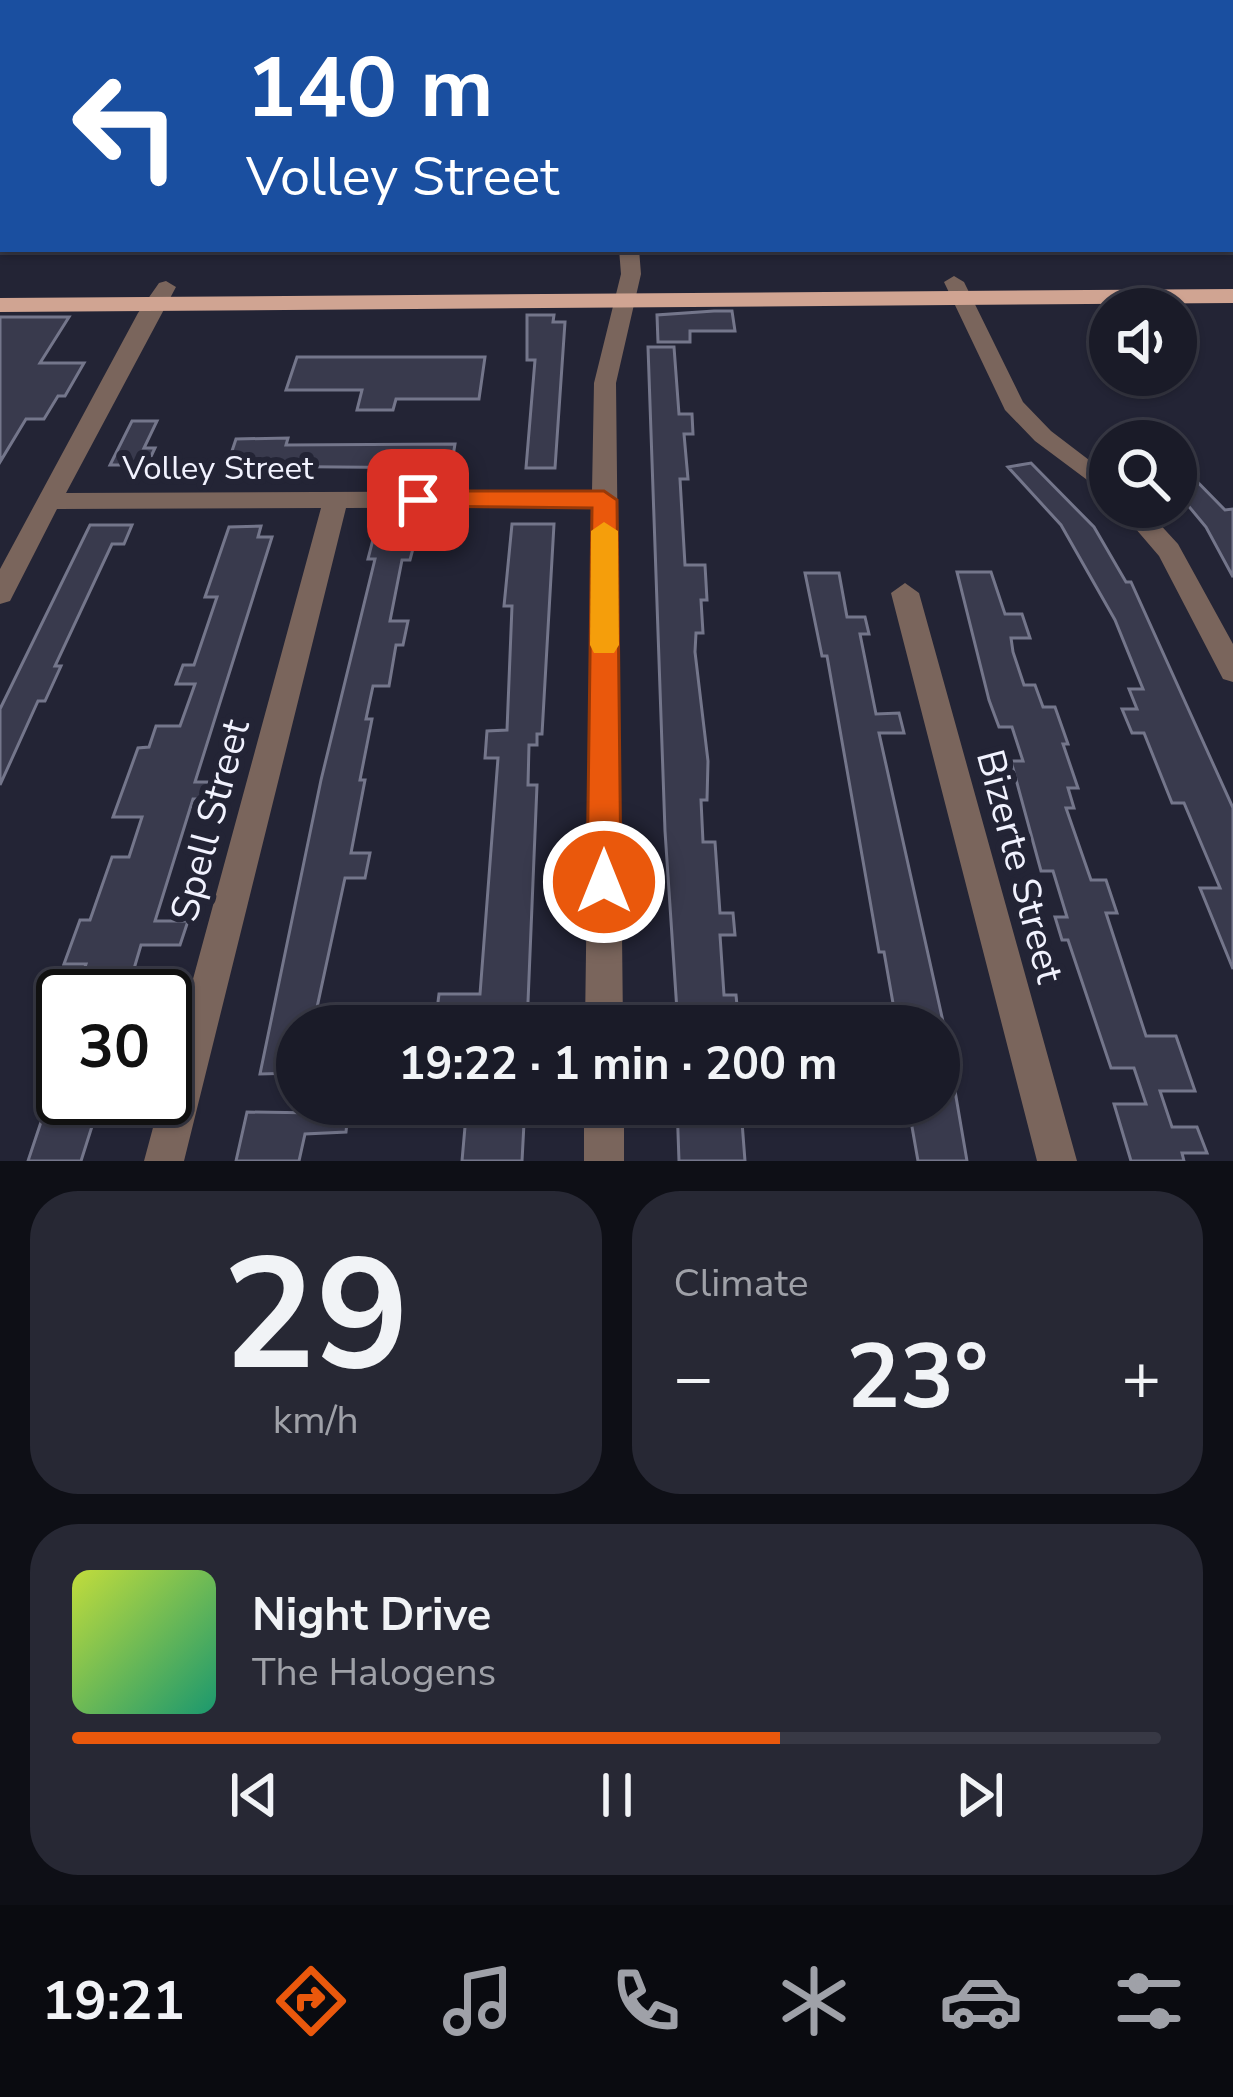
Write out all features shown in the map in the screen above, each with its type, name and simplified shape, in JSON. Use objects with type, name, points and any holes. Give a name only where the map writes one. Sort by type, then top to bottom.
[{"type":"main road","points":[[958,291],[1233,281]]},
{"type":"main road","points":[[0,288],[160,296]]},
{"type":"main road","points":[[0,304],[342,294],[958,291],[1233,296]]},
{"type":"street","points":[[604,1005],[605,383],[627,293],[629,252]]},
{"type":"street","points":[[958,291],[1003,391],[1024,419],[1089,472]]},
{"type":"street","points":[[0,594],[160,296]]},
{"type":"street","name":"Spell Street","points":[[164,1161],[336,500]]},
{"type":"street","name":"Volley Street","points":[[49,501],[604,500]]},
{"type":"street","points":[[1149,528],[1169,551],[1233,671]]},
{"type":"street","name":"Bizerte Street","points":[[905,593],[1057,1161]]},
{"type":"street","points":[[604,1125],[604,1161]]},
{"type":"building","points":[[732,311],[735,331],[690,331],[690,342],[658,342],[657,315]]},
{"type":"building","points":[[527,315],[554,315],[553,322],[565,322],[555,468],[526,468],[535,360],[527,360]]},
{"type":"building","points":[[0,317],[69,317],[40,363],[84,363],[65,396],[58,396],[44,419],[26,419],[0,462]]},
{"type":"building","points":[[648,347],[674,347],[679,414],[692,414],[693,434],[684,434],[688,479],[680,479],[685,565],[705,565],[707,600],[701,600],[703,633],[696,633],[695,652],[708,761],[707,800],[701,800],[703,842],[715,842],[720,913],[733,913],[735,935],[720,935],[724,995],[736,995],[737,1005],[677,1005],[665,831]]},
{"type":"building","points":[[297,357],[485,357],[479,399],[396,399],[393,410],[357,410],[362,390],[286,390]]},
{"type":"building","points":[[132,421],[157,421],[144,448],[155,448],[147,465],[110,465]]},
{"type":"building","points":[[288,438],[286,445],[455,444],[451,468],[227,466],[236,439]]},
{"type":"building","points":[[1031,463],[1089,522],[1089,528],[1095,528],[1126,582],[1131,582],[1233,808],[1233,969],[1200,888],[1220,888],[1184,803],[1172,803],[1144,733],[1132,733],[1122,709],[1137,709],[1129,689],[1143,689],[1115,620],[1061,525],[1008,467]]},
{"type":"building","points":[[1197,481],[1225,510],[1233,509],[1233,577],[1197,516]]},
{"type":"building","points":[[377,524],[404,525],[400,540],[415,541],[410,560],[402,560],[390,621],[408,621],[403,645],[396,645],[389,686],[373,686],[366,719],[372,719],[351,853],[370,853],[365,878],[345,878],[318,1005],[276,1005],[276,1074],[260,1074],[321,780],[375,559],[368,559]]},
{"type":"building","points":[[512,524],[554,524],[542,734],[537,734],[537,745],[529,745],[528,785],[537,785],[528,1005],[438,1005],[439,994],[480,994],[498,758],[485,758],[487,731],[507,730],[512,606],[504,606]]},
{"type":"building","points":[[90,525],[132,525],[124,544],[112,544],[55,666],[61,666],[45,701],[38,701],[0,785],[0,709]]},
{"type":"building","points":[[261,526],[258,537],[272,537],[195,782],[216,782],[211,799],[193,799],[155,921],[188,921],[180,945],[141,945],[134,969],[64,964],[80,920],[90,920],[112,857],[129,857],[142,817],[113,817],[138,748],[149,747],[156,726],[180,726],[195,684],[176,684],[183,665],[194,665],[217,597],[205,597],[229,527]]},
{"type":"building","points":[[957,572],[991,572],[1005,614],[1022,614],[1030,638],[1011,638],[1013,652],[1024,685],[1035,685],[1043,707],[1055,707],[1068,744],[1063,744],[1078,788],[1068,788],[1074,808],[1066,808],[1091,880],[1106,880],[1117,913],[1106,913],[1146,1036],[1176,1036],[1195,1091],[1160,1091],[1172,1127],[1197,1127],[1207,1153],[1182,1153],[1184,1161],[1131,1161],[1114,1104],[1146,1104],[1134,1068],[1111,1068],[1068,940],[1062,940],[1055,917],[1067,917],[1053,871],[1041,871],[1011,761],[1023,761],[1012,727],[999,727],[989,700]]},
{"type":"building","points":[[805,573],[839,573],[847,617],[865,617],[869,634],[860,634],[876,714],[899,713],[904,733],[879,733],[939,1005],[893,1005],[884,952],[879,952],[827,656],[822,656]]},
{"type":"building","points":[[247,1112],[276,1112],[276,1125],[347,1125],[346,1132],[305,1134],[299,1161],[236,1161]]},
{"type":"building","points":[[960,1120],[967,1161],[918,1161],[912,1125],[960,1125]]},
{"type":"building","points":[[40,1125],[92,1125],[81,1161],[28,1161]]},
{"type":"building","points":[[465,1125],[524,1125],[522,1161],[462,1161]]},
{"type":"building","points":[[678,1125],[742,1125],[745,1161],[679,1161]]},
{"type":"slow traffic","points":[[604,531],[604,645]]},
{"type":"route","points":[[418,500],[604,500],[604,882]]}]
